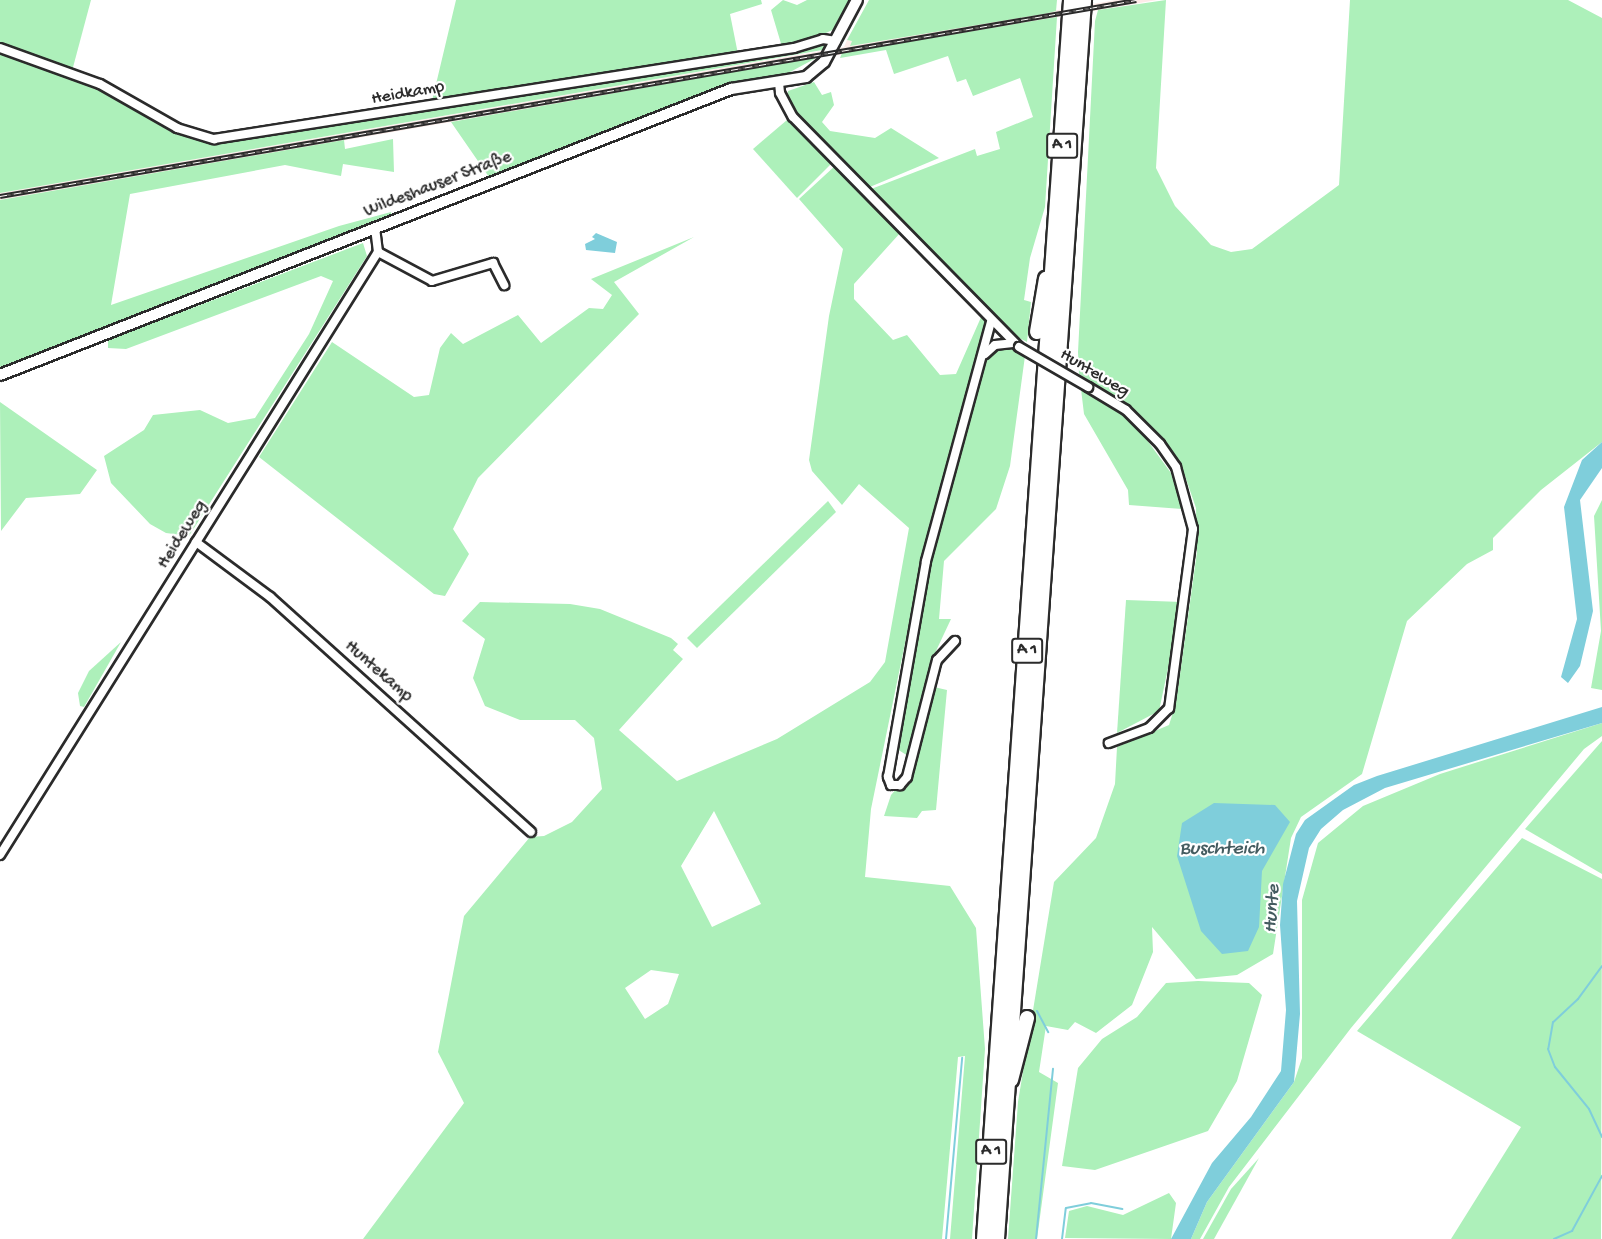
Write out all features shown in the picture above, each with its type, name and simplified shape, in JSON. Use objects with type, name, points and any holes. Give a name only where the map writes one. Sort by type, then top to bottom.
[{"type":"highway","name":"A 1","points":[[984,1239],[1071,0]]},
{"type":"highway","name":"A 1","points":[[997,1239],[1084,0]]},
{"type":"highway","points":[[1037,332],[1049,254],[1056,237]]},
{"type":"highway","points":[[1007,1087],[1017,1070],[1027,1018]]},
{"type":"main road","name":"Wildeshauser Straße","points":[[0,375],[730,89],[779,83],[816,71],[836,41],[857,0]]},
{"type":"street","name":"Heidkamp","points":[[0,48],[110,88],[177,128],[214,139],[794,48],[823,39],[836,41]]},
{"type":"street","name":"Hunteweg","points":[[779,83],[780,93],[794,117],[991,322],[1016,345],[1126,410],[1160,444],[1176,467],[1193,529],[1169,708],[1149,728],[1109,743]]},
{"type":"street","points":[[375,228],[378,252],[432,281],[493,263],[504,285]]},
{"type":"street","name":"Heideweg","points":[[0,855],[378,252]]},
{"type":"street","points":[[955,640],[937,660],[907,777],[900,785],[891,785],[888,777],[926,561],[984,355],[991,322]]},
{"type":"street","points":[[984,355],[995,345],[1016,345]]},
{"type":"street","name":"Huntekamp","points":[[196,542],[270,597],[531,832]]},
{"type":"shaded area","points":[[1116,0],[1157,0],[0,200],[0,193],[844,47],[847,40],[852,41],[851,46]]},
{"type":"green space","points":[[0,0],[91,0],[72,71],[0,45]]},
{"type":"green space","points":[[456,0],[761,0],[762,4],[730,14],[738,54],[432,101]]},
{"type":"green space","points":[[783,0],[797,5],[807,0],[852,0],[839,27],[804,43],[782,47],[771,10]]},
{"type":"green space","points":[[869,0],[1057,0],[1056,11],[1044,14],[850,46],[852,41],[847,40]]},
{"type":"green space","points":[[1166,0],[1156,168],[1175,206],[1211,245],[1231,252],[1252,249],[1339,185],[1350,0],[1568,0],[1602,18],[1602,442],[1541,490],[1493,538],[1493,550],[1467,564],[1407,621],[1362,774],[1301,817],[1291,838],[1273,954],[1237,975],[1196,979],[1152,927],[1153,952],[1132,1005],[1096,1033],[1075,1022],[1068,1030],[1046,1026],[1039,1072],[1058,1083],[1037,1239],[1008,1239],[1018,1102],[1054,882],[1096,838],[1115,784],[1117,747],[1169,725],[1176,703],[1197,552],[1196,508],[1185,476],[1163,440],[1128,406],[1079,374],[1078,352],[1095,21],[1098,10]]},
{"type":"green space","points":[[1057,17],[1045,207],[1030,258],[1024,300],[1031,302],[1027,342],[1002,329],[866,191],[975,149],[977,156],[1000,149],[996,132],[1033,117],[1020,78],[973,96],[966,79],[957,82],[948,56],[894,74],[886,50],[840,58],[842,53]]},
{"type":"green space","points":[[826,42],[828,49],[0,193],[0,50],[100,87],[177,131],[214,141]]},
{"type":"green space","points":[[818,57],[779,78],[688,101],[489,177],[451,122]]},
{"type":"green space","points":[[814,82],[822,95],[831,92],[834,105],[822,122],[830,131],[875,138],[891,128],[939,158],[865,189],[787,103],[788,91]]},
{"type":"green space","points":[[787,120],[833,162],[797,198],[753,149]]},
{"type":"green space","points":[[393,139],[394,172],[343,164],[341,176],[285,165],[130,194],[111,305],[339,226],[391,212],[392,217],[0,367],[0,200],[344,140],[345,149]]},
{"type":"green space","points":[[836,165],[901,232],[854,284],[854,299],[893,340],[907,335],[940,375],[956,374],[982,315],[986,318],[984,341],[927,536],[871,809],[865,877],[950,886],[976,928],[985,1049],[972,1239],[950,1239],[965,1056],[958,1057],[942,1239],[363,1239],[464,1103],[438,1052],[464,916],[530,837],[544,836],[572,822],[602,789],[594,738],[575,720],[520,720],[485,706],[473,678],[485,639],[462,621],[480,602],[570,604],[600,609],[671,638],[678,644],[673,650],[683,659],[619,730],[677,781],[777,739],[870,682],[885,662],[909,528],[859,484],[842,505],[812,471],[809,460],[829,316],[843,249],[799,199]],"holes":[[[714,811],[761,904],[712,927],[681,866]],[[651,970],[679,974],[668,1004],[645,1019],[625,988]]]},
{"type":"green space","points":[[694,237],[614,282],[639,314],[478,478],[453,529],[469,554],[445,596],[434,594],[259,457],[332,342],[414,397],[429,395],[440,348],[451,333],[463,344],[518,315],[541,343],[589,308],[603,309],[612,295],[591,279]]},
{"type":"green space","points":[[363,243],[367,256],[189,536],[166,533],[150,524],[111,483],[104,456],[144,430],[153,415],[200,410],[228,423],[255,418],[309,334],[333,281],[321,276],[126,349],[108,348],[108,340]]},
{"type":"green space","points":[[1001,347],[1014,347],[1025,356],[1010,466],[996,509],[944,561],[939,619],[951,619],[936,651],[908,756],[897,749],[935,538],[985,361]]},
{"type":"green space","points":[[1081,389],[1104,400],[1139,429],[1171,473],[1182,509],[1129,505],[1128,490],[1084,414]]},
{"type":"green space","points":[[0,402],[97,470],[80,494],[26,498],[1,531]]},
{"type":"green space","points":[[1602,500],[1602,690],[1591,688],[1601,631],[1594,516]]},
{"type":"green space","points":[[828,501],[836,512],[697,648],[687,638]]},
{"type":"green space","points":[[1126,600],[1182,602],[1159,711],[1117,733]]},
{"type":"green space","points":[[121,642],[84,707],[80,706],[78,693],[89,671]]},
{"type":"green space","points":[[934,687],[947,690],[936,810],[922,811],[917,818],[884,816],[891,795],[912,771]]},
{"type":"green space","points":[[1602,723],[1602,736],[1584,749],[1351,1028],[1229,1187],[1200,1239],[1191,1239],[1207,1202],[1294,1082],[1302,1058],[1302,900],[1318,843],[1363,806],[1440,774]]},
{"type":"green space","points":[[1602,741],[1602,874],[1525,829]]},
{"type":"green space","points":[[1522,838],[1602,879],[1601,1239],[1451,1239],[1521,1127],[1357,1031]]},
{"type":"green space","points":[[1198,981],[1249,983],[1262,995],[1237,1081],[1208,1131],[1095,1170],[1062,1166],[1078,1068],[1102,1039],[1137,1017],[1166,983]]},
{"type":"green space","points":[[1259,1158],[1214,1239],[1203,1239],[1231,1189]]},
{"type":"green space","points":[[1169,1193],[1176,1203],[1171,1239],[1065,1238],[1069,1211],[1087,1206],[1123,1215]]},
{"type":"water","points":[[596,233],[617,242],[615,253],[586,250],[585,244],[595,239],[592,237]]},
{"type":"water","points":[[1602,442],[1602,468],[1580,500],[1593,611],[1580,666],[1568,683],[1561,677],[1577,619],[1564,507],[1582,460]]},
{"type":"water","points":[[1602,707],[1602,723],[1385,788],[1343,810],[1321,829],[1309,848],[1297,901],[1300,1014],[1294,1082],[1207,1202],[1191,1239],[1171,1239],[1212,1163],[1251,1117],[1281,1071],[1286,1010],[1280,925],[1283,884],[1296,834],[1305,820],[1354,785],[1377,776]]},
{"type":"water","name":"Buschteich","points":[[1214,803],[1275,805],[1290,822],[1262,871],[1259,927],[1248,951],[1222,954],[1201,931],[1177,856],[1182,823]]},
{"type":"waterway","points":[[1602,966],[1578,999],[1553,1022],[1548,1049],[1555,1067],[1589,1109],[1602,1137]]},
{"type":"waterway","points":[[1037,1011],[1048,1032]]},
{"type":"waterway","points":[[946,1239],[962,1058]]},
{"type":"waterway","points":[[1036,1239],[1053,1069]]},
{"type":"waterway","points":[[1554,1239],[1572,1231],[1602,1176]]},
{"type":"waterway","points":[[1062,1239],[1066,1208],[1091,1203],[1122,1209]]},
{"type":"railway","points":[[0,196],[1136,0]]},
{"type":"water label","name":"Hunte","points":[[1273,909]]}]
